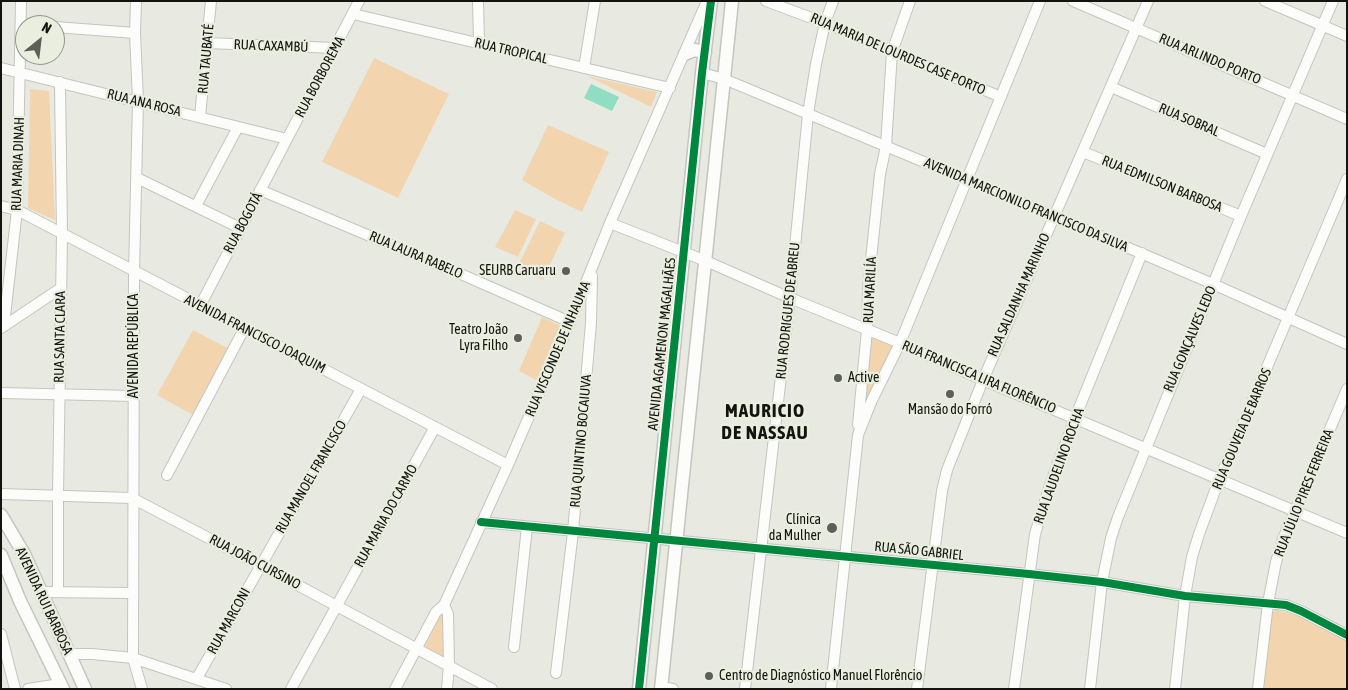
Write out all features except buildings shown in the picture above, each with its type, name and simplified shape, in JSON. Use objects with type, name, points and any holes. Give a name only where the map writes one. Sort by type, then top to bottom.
[{"type":"main road","name":"AVENIDA AGAMENON MAGALHÃES","points":[[639,689],[709,1]]},
{"type":"main road","points":[[665,688],[677,540],[732,1]]},
{"type":"main road","points":[[685,54],[694,50],[705,52]]},
{"type":"main road","name":"AVENIDA RUI BARBOSA","points":[[1,516],[24,554],[85,689]]},
{"type":"main road","name":"AVENIDA RUI BARBOSA","points":[[1,556],[20,601],[62,686]]},
{"type":"street","name":"RUA MARIA DINAH","points":[[21,1],[23,15]]},
{"type":"street","name":"AVENIDA REPÚBLICA","points":[[136,1],[135,33],[138,101],[134,272],[132,593],[133,658],[142,689]]},
{"type":"street","name":"RUA TAUBATÉ","points":[[200,117],[211,1]]},
{"type":"street","name":"RUA BORBOREMA","points":[[287,139],[359,1]]},
{"type":"street","points":[[478,1],[478,42]]},
{"type":"street","points":[[584,68],[595,1]]},
{"type":"street","name":"RUA VISCONDE DE INHAUMA","points":[[395,689],[436,612],[444,605],[508,465],[570,322],[610,223],[709,1]]},
{"type":"street","name":"RUA MARIA DE LOURDES CASE PORTO","points":[[766,1],[824,23],[1001,97]]},
{"type":"street","name":"RUA RODRIGUES DE ABREU","points":[[745,689],[790,298],[808,114],[824,23],[834,1]]},
{"type":"street","name":"RUA MARILÍA","points":[[858,435],[867,330],[868,280],[879,183],[886,146],[892,52],[910,1]]},
{"type":"street","points":[[830,689],[858,435],[872,400],[900,343],[1040,1]]},
{"type":"street","name":"RUA ARLINDO PORTO","points":[[1073,1],[1347,119]]},
{"type":"street","name":"RUA SALDANHA MARINHO","points":[[917,689],[942,491],[947,470],[983,380],[1148,1]]},
{"type":"street","points":[[1265,1],[1347,36]]},
{"type":"street","name":"RUA GONÇALVES LEDO","points":[[1090,689],[1102,582],[1111,538],[1145,448],[1333,1]]},
{"type":"street","name":"RUA TROPICAL","points":[[353,14],[670,88]]},
{"type":"street","points":[[65,28],[135,33]]},
{"type":"street","name":"RUA CAXAMBÚ","points":[[207,43],[335,48]]},
{"type":"street","name":"RUA MARIA DINAH","points":[[3,327],[17,210],[21,65]]},
{"type":"street","name":"RUA ANA ROSA","points":[[1,68],[287,139]]},
{"type":"street","name":"AVENIDA MARCIONILO FRANCISCO DA SILVA","points":[[702,73],[724,79],[1054,216],[1214,284],[1347,344]]},
{"type":"street","name":"RUA SANTA CLARA","points":[[58,591],[62,235],[60,82]]},
{"type":"street","name":"RUA SOBRAL","points":[[1111,87],[1268,154]]},
{"type":"street","points":[[196,206],[238,127]]},
{"type":"street","name":"RUA BOGOTÁ","points":[[200,306],[287,139]]},
{"type":"street","name":"RUA EDMILSON BARBOSA","points":[[1083,152],[1241,216]]},
{"type":"street","points":[[137,178],[240,228]]},
{"type":"street","name":"RUA GOUVEIA DE BARROS","points":[[1175,689],[1185,596],[1192,557],[1220,480],[1347,179]]},
{"type":"street","name":"RUA LAURA RABELO","points":[[260,190],[570,322]]},
{"type":"street","name":"AVENIDA FRANCISCO JOAQUIM","points":[[1,206],[17,210],[508,465]]},
{"type":"street","name":"RUA FRANCISCA LIRA FLORÊNCIO","points":[[610,223],[706,261],[1347,533]]},
{"type":"street","name":"RUA LAUDELINO ROCHA","points":[[1014,689],[1035,534],[1050,485],[1075,418],[1142,254]]},
{"type":"street","name":"RUA QUINTINO BOCAIUVA","points":[[556,673],[574,532],[591,323],[592,268]]},
{"type":"street","points":[[3,327],[61,288]]},
{"type":"street","points":[[167,475],[244,328]]},
{"type":"street","name":"RUA MANOEL FRANCISCO","points":[[260,565],[361,389]]},
{"type":"street","name":"RUA JÚLIO PIRES FERREIRA","points":[[1258,689],[1268,603],[1276,562],[1283,540],[1347,389]]},
{"type":"street","points":[[1,393],[134,396]]},
{"type":"street","name":"RUA MARIA DO CARMO","points":[[291,689],[435,427]]},
{"type":"street","name":"RUA JOÃO CURSINO","points":[[1,494],[132,498],[492,689]]},
{"type":"street","name":"RUA SÃO GABRIEL","points":[[481,522],[1029,574],[1102,582],[1185,596],[1286,605],[1302,611],[1347,635]]},
{"type":"street","points":[[514,647],[527,527]]},
{"type":"street","name":"RUA MARCONI","points":[[197,678],[260,565]]},
{"type":"street","points":[[42,592],[132,593]]},
{"type":"street","points":[[444,605],[448,614],[449,665],[447,689]]},
{"type":"street","points":[[1,634],[15,689]]},
{"type":"street","points":[[69,654],[133,658],[226,689]]},
{"type":"street","points":[[28,689],[62,686]]},
{"type":"shaded area","points":[[374,58],[449,94],[398,198],[322,162]]},
{"type":"shaded area","points":[[587,76],[657,92],[651,107]]},
{"type":"shaded area","points":[[591,84],[619,97],[612,111],[584,98]]},
{"type":"shaded area","points":[[30,89],[49,91],[55,220],[28,208]]},
{"type":"shaded area","points":[[548,125],[609,152],[582,212],[522,180]]},
{"type":"shaded area","points":[[515,210],[536,219],[518,257],[495,247]]},
{"type":"shaded area","points":[[540,221],[565,233],[543,280],[517,268]]},
{"type":"shaded area","points":[[542,317],[561,326],[538,381],[519,371]]},
{"type":"shaded area","points":[[193,330],[229,349],[193,415],[157,395]]},
{"type":"shaded area","points":[[868,331],[898,344],[863,415]]},
{"type":"shaded area","points":[[452,610],[454,616],[449,653],[444,659],[425,647],[442,612]]},
{"type":"shaded area","points":[[1276,610],[1299,615],[1347,641],[1347,689],[1262,689],[1272,612]]},
{"type":"cycle path","points":[[639,689],[711,1]]},
{"type":"cycle path","points":[[481,522],[1029,574],[1102,582],[1185,596],[1286,605],[1347,635]]},
{"type":"place","name":"SEURB Caruaru","points":[[566,271]]},
{"type":"place","name":"Teatro João Lyra Filho","points":[[518,338]]},
{"type":"place","name":"Active","points":[[838,378]]},
{"type":"place","name":"Mansão do Forró","points":[[950,394]]},
{"type":"place","name":"Clínica da Mulher","points":[[832,528]]},
{"type":"place","name":"Centro de Diagnóstico Manuel Florêncio","points":[[709,676]]},
{"type":"district","name":"MAURICIO DE NASSAU","points":[[765,422]]}]
